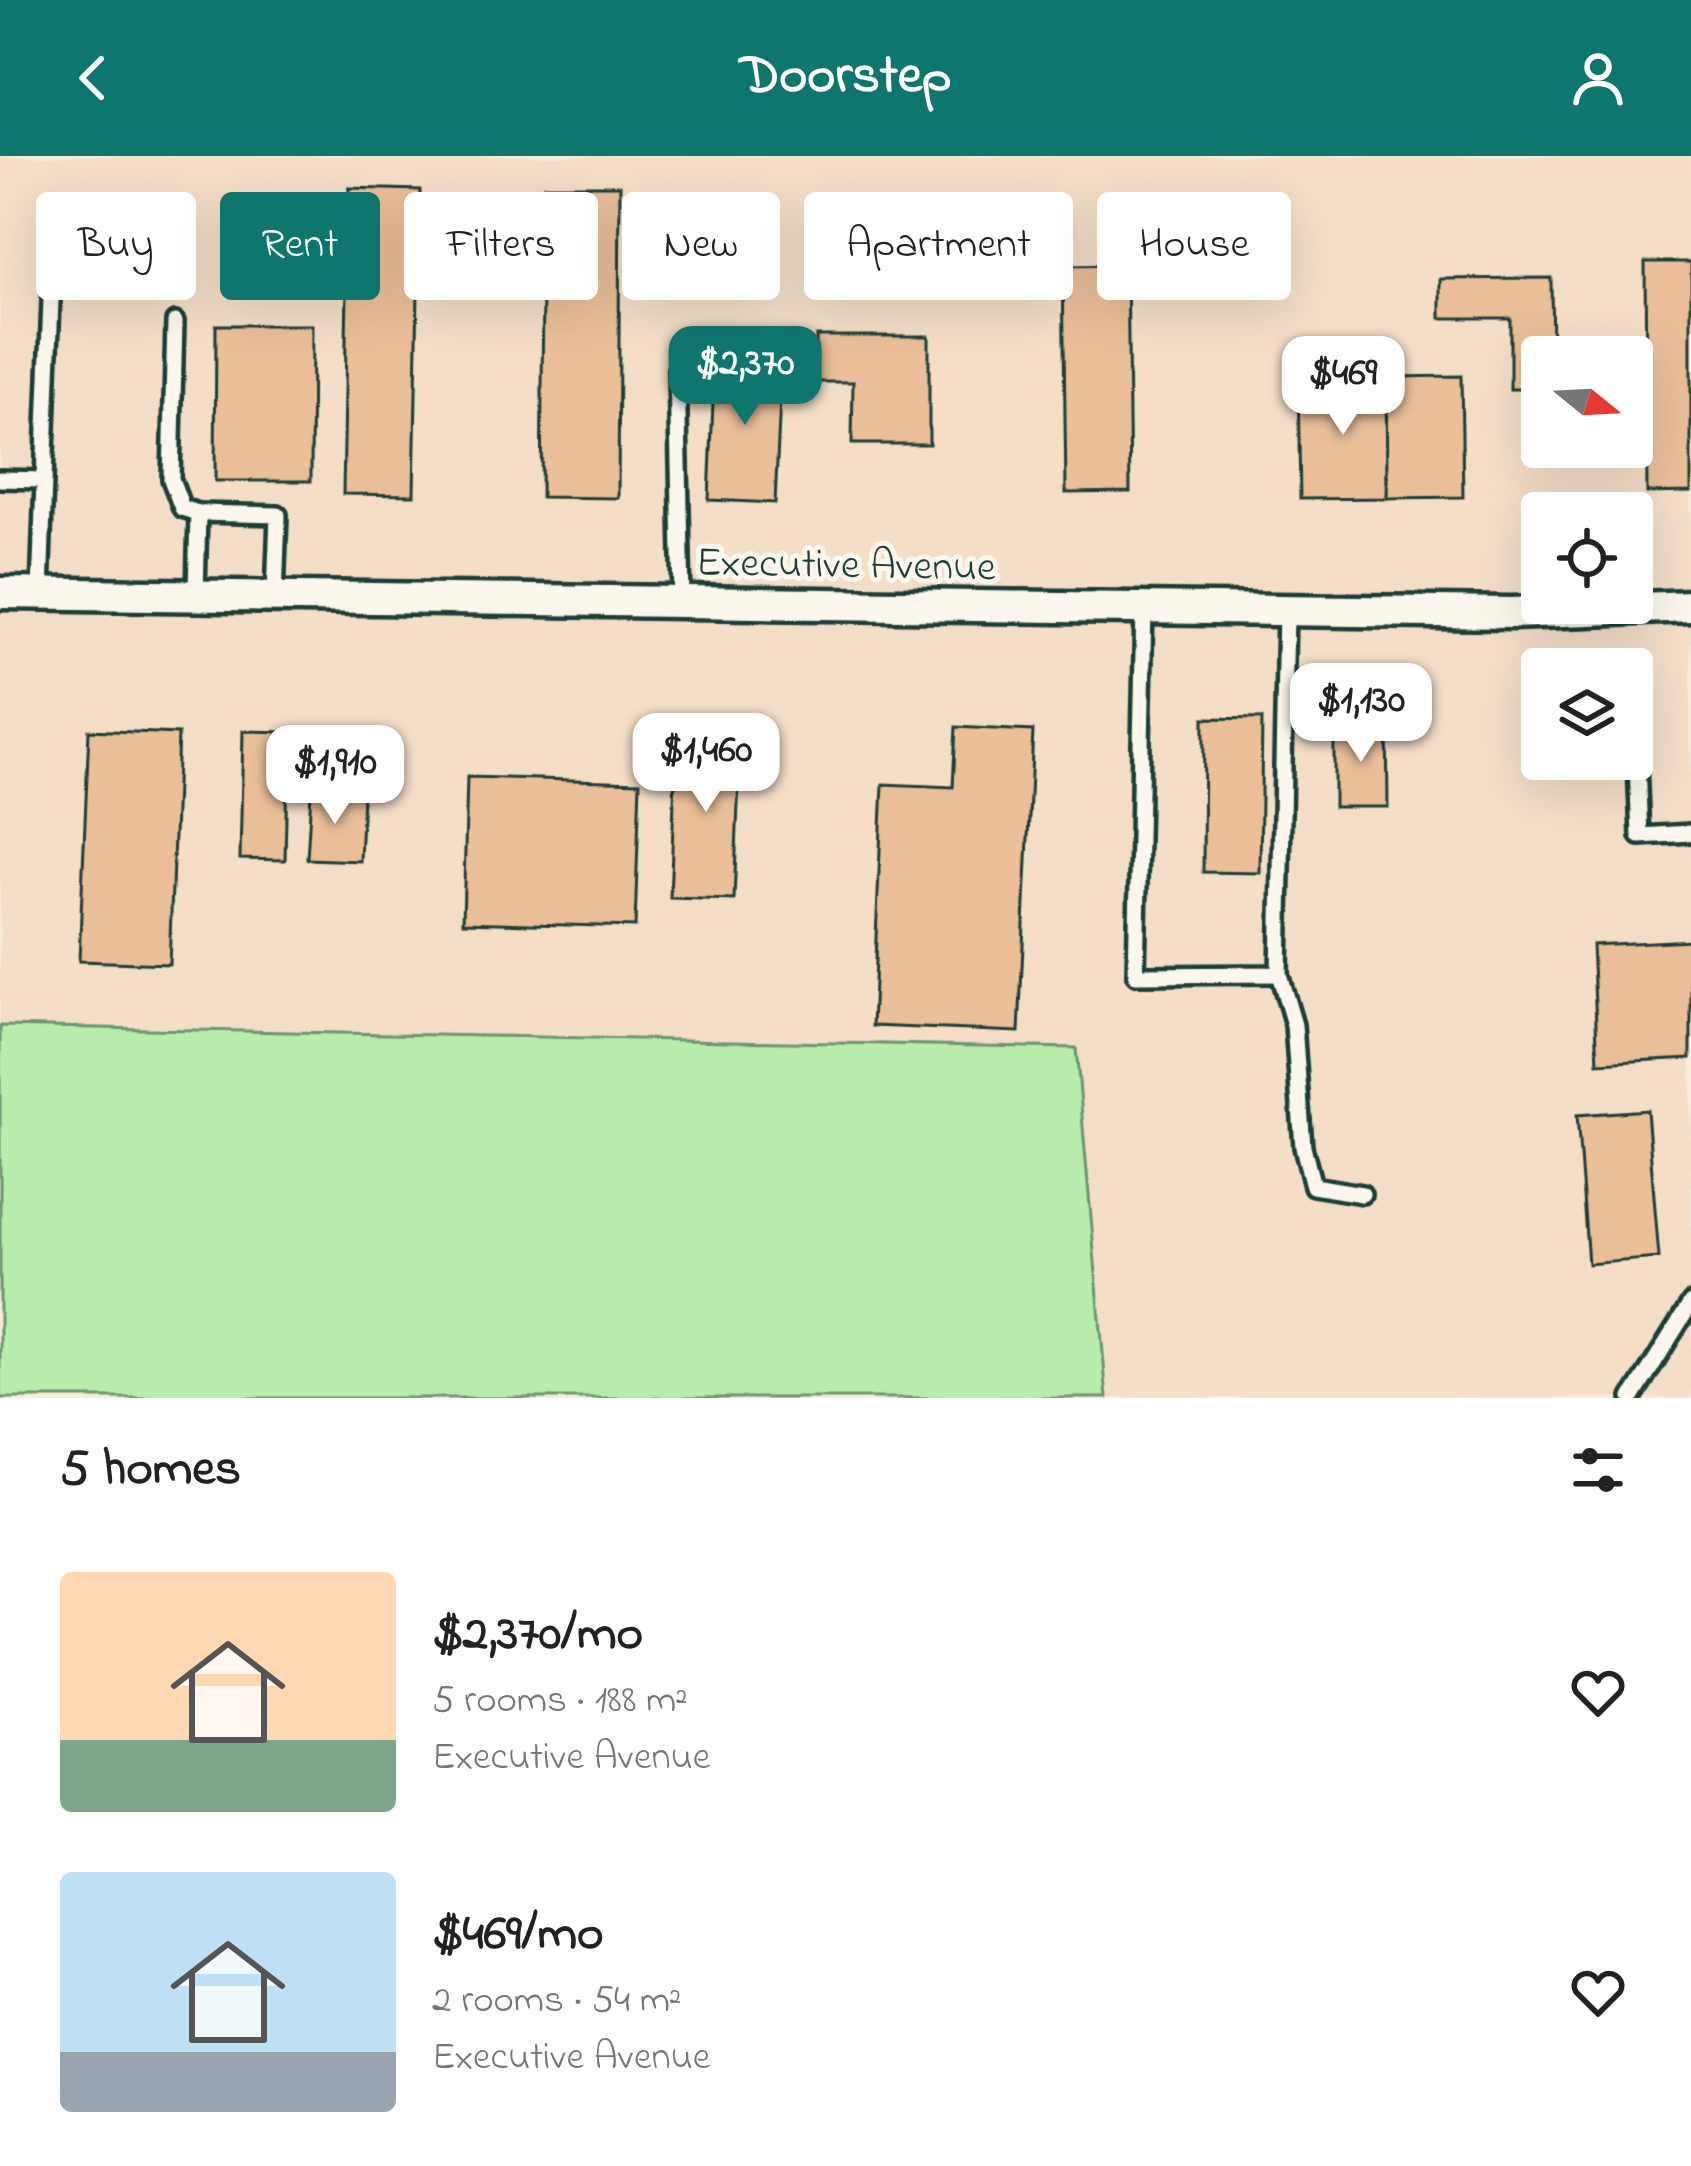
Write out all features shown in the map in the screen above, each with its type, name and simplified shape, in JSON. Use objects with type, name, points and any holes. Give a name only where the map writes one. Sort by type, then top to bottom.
[{"type":"street","name":"Executive Avenue","points":[[0,593],[1512,613],[1691,606]]},
{"type":"lane","points":[[40,593],[51,300]]},
{"type":"lane","points":[[176,322],[171,479],[182,508],[198,513],[278,515],[275,596]]},
{"type":"lane","points":[[677,370],[682,602]]},
{"type":"lane","points":[[0,478],[44,480]]},
{"type":"lane","points":[[196,596],[198,513]]},
{"type":"lane","points":[[1144,608],[1136,975],[1280,974]]},
{"type":"lane","points":[[1286,610],[1280,974],[1294,1025],[1303,1147],[1313,1186],[1362,1194]]},
{"type":"lane","points":[[1638,780],[1640,836],[1691,833]]},
{"type":"lane","points":[[1632,1398],[1691,1303]]},
{"type":"shaded area","points":[[0,156],[1691,156],[1691,1398],[1107,1398],[1075,1048],[0,1026]]},
{"type":"green space","points":[[0,1026],[1076,1048],[1107,1398],[0,1398]]},
{"type":"building","points":[[544,185],[620,185],[618,498],[541,497],[543,300],[598,300],[598,192],[544,192]]},
{"type":"building","points":[[349,188],[420,190],[404,192],[404,300],[418,300],[414,495],[343,494],[347,300],[380,300],[380,192],[349,192]]},
{"type":"building","points":[[1645,262],[1691,262],[1691,492],[1647,492],[1647,468],[1653,468],[1653,336],[1646,336]]},
{"type":"building","points":[[1097,265],[1097,300],[1127,300],[1130,492],[1066,493],[1063,300],[1073,300],[1073,266]]},
{"type":"building","points":[[1551,278],[1552,336],[1521,336],[1521,389],[1510,389],[1510,318],[1441,318],[1441,279]]},
{"type":"building","points":[[216,325],[312,325],[311,481],[215,481]]},
{"type":"building","points":[[816,336],[929,336],[929,444],[852,444],[853,382],[816,382]]},
{"type":"building","points":[[715,354],[782,356],[775,503],[709,500]]},
{"type":"building","points":[[1461,376],[1463,497],[1387,498],[1386,377]]},
{"type":"building","points":[[1386,377],[1387,498],[1300,499],[1298,378]]},
{"type":"building","points":[[1204,718],[1262,719],[1260,873],[1203,872]]},
{"type":"building","points":[[1387,722],[1388,807],[1334,807],[1334,723]]},
{"type":"building","points":[[956,727],[1033,731],[1019,1032],[872,1026],[883,784],[953,787]]},
{"type":"building","points":[[89,730],[178,734],[169,964],[79,961]]},
{"type":"building","points":[[677,730],[741,732],[734,900],[670,898]]},
{"type":"building","points":[[243,731],[288,732],[285,860],[240,859]]},
{"type":"building","points":[[467,777],[640,782],[635,927],[463,922]]},
{"type":"building","points":[[311,792],[363,794],[360,861],[307,859]]},
{"type":"building","points":[[1691,940],[1691,1058],[1598,1063],[1592,945]]},
{"type":"building","points":[[1647,1110],[1659,1258],[1588,1264],[1577,1115]]}]
